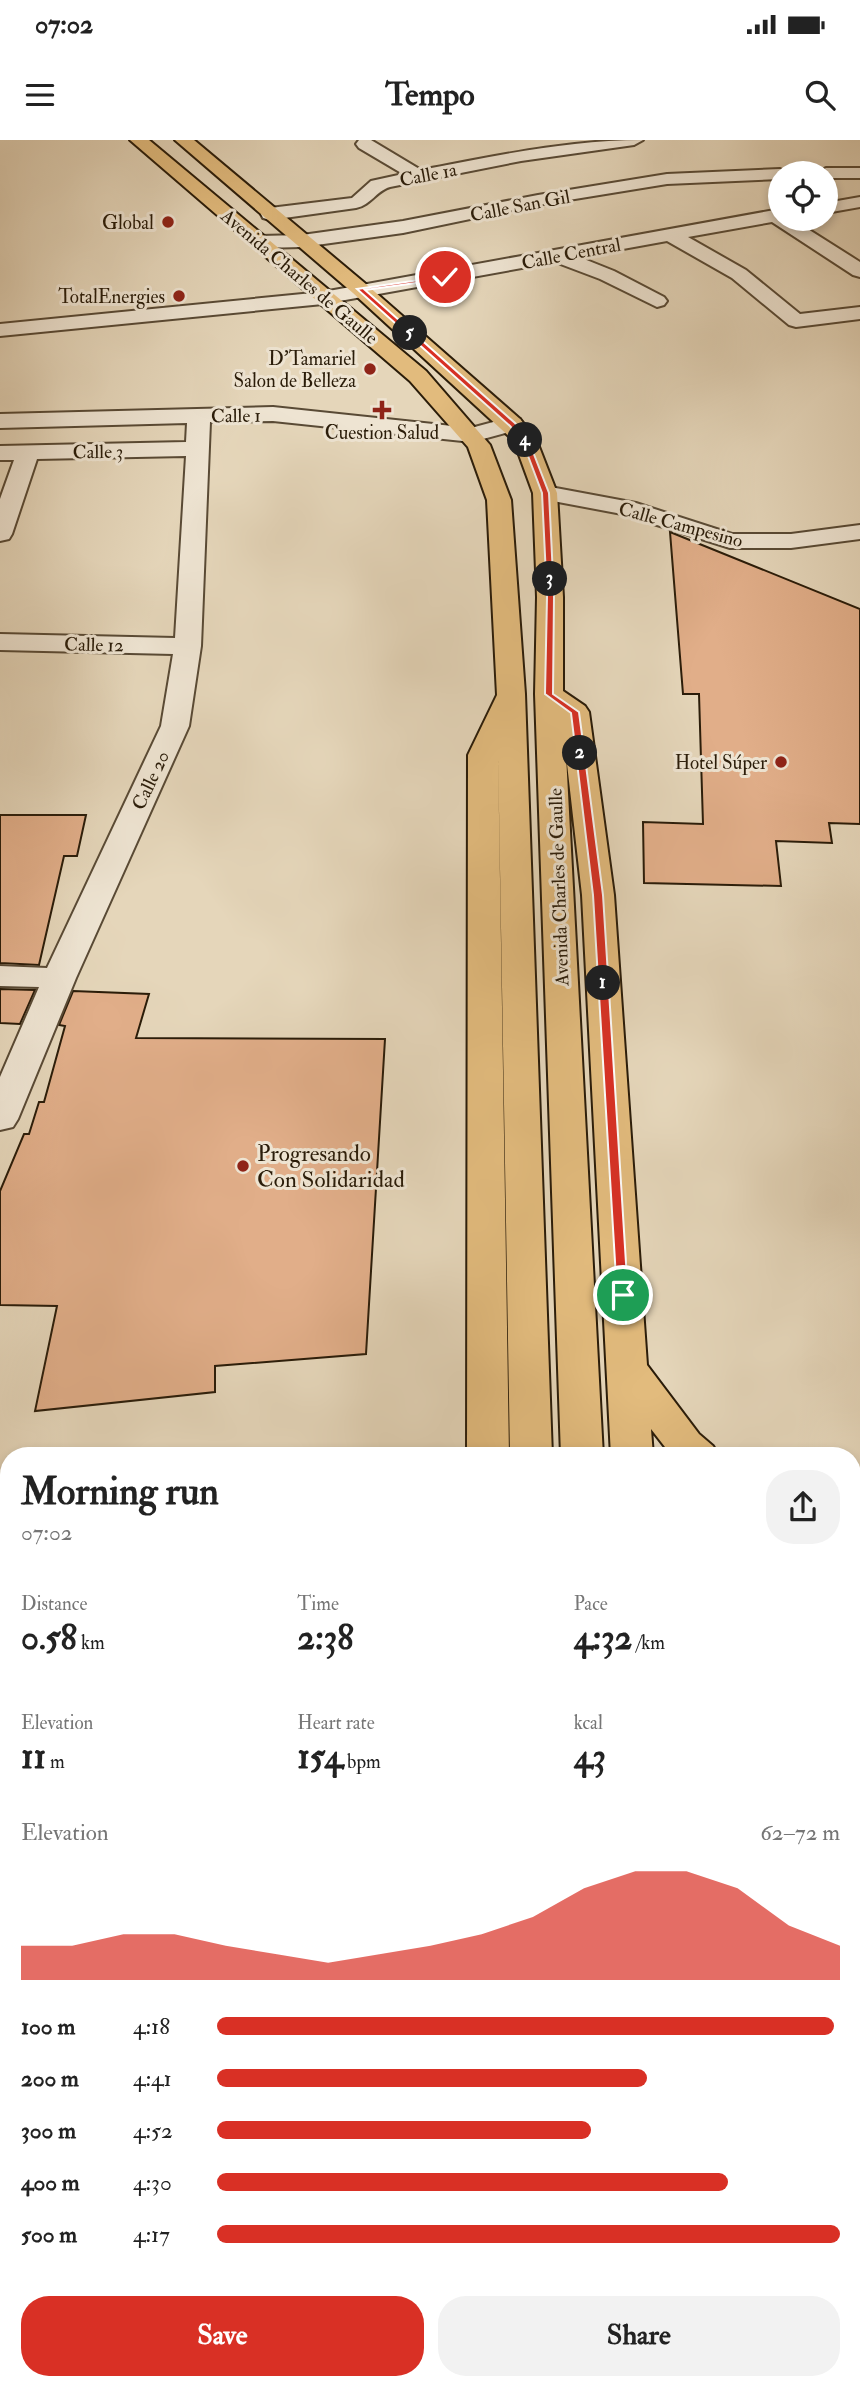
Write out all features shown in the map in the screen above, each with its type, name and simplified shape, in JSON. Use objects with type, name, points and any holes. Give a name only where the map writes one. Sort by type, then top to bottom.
[{"type":"main road","name":"Avenida Charles de Gaulle","points":[[139,140],[418,376],[479,445],[499,500],[511,694],[531,1447]]},
{"type":"main road","name":"Avenida Charles de Gaulle","points":[[184,140],[360,289],[512,424],[525,439],[545,493],[550,597],[549,694],[582,1447]]},
{"type":"main road","points":[[488,1447],[482,755],[511,694]]},
{"type":"main road","points":[[549,694],[575,712],[598,895],[632,1447]]},
{"type":"main road","points":[[628,1368],[688,1447]]},
{"type":"street","name":"Calle 1a","points":[[270,214],[356,203],[363,200],[377,185],[417,175],[625,140]]},
{"type":"street","points":[[365,144],[417,175]]},
{"type":"street","points":[[502,145],[521,156]]},
{"type":"street","points":[[838,173],[860,173]]},
{"type":"street","name":"Calle San Gil","points":[[260,242],[302,241],[403,228],[538,200],[667,179],[768,175]]},
{"type":"street","points":[[838,206],[860,202]]},
{"type":"street","name":"Calle Central","points":[[0,330],[323,298],[360,289],[768,217]]},
{"type":"street","points":[[800,231],[835,257],[860,271]]},
{"type":"street","points":[[668,234],[739,274],[796,321],[860,313]]},
{"type":"street","points":[[558,256],[607,275],[657,301]]},
{"type":"street","points":[[835,257],[860,256]]},
{"type":"street","name":"Calle 1","points":[[0,421],[273,414],[472,435]]},
{"type":"street","name":"Calle 20","points":[[0,1119],[59,978],[175,726],[188,646],[199,416]]},
{"type":"street","points":[[472,435],[512,424]]},
{"type":"street","name":"Calle 3","points":[[0,453],[196,449]]},
{"type":"street","points":[[0,534],[28,453]]},
{"type":"street","name":"Calle Campesino","points":[[545,493],[627,508],[730,541],[791,541],[860,532]]},
{"type":"street","name":"Calle 12","points":[[0,642],[188,646]]},
{"type":"street","points":[[0,976],[59,978]]},
{"type":"building","points":[[670,532],[860,609],[860,824],[829,823],[832,843],[776,841],[781,886],[644,883],[643,822],[703,824],[699,694],[683,694]]},
{"type":"building","points":[[0,815],[86,815],[77,856],[64,856],[39,965],[0,963]]},
{"type":"building","points":[[0,989],[35,990],[20,1024],[0,1023]]},
{"type":"building","name":"Progresando Con Solidaridad","points":[[73,991],[149,994],[136,1038],[385,1039],[366,1354],[215,1366],[215,1392],[35,1411],[57,1306],[0,1305],[0,1191],[24,1134],[29,1134],[39,1102],[44,1102],[65,1026],[59,1025]]},
{"type":"place","name":"Global","points":[[168,222]]},
{"type":"place","name":"TotalEnergies","points":[[179,296]]},
{"type":"place","name":"D'Tamariel Salon de Belleza","points":[[370,369]]},
{"type":"place","name":"Cuestion Salud","points":[[382,410]]},
{"type":"place","name":"Hotel Súper","points":[[781,762]]},
{"type":"place","name":"Progresando Con Solidaridad","points":[[243,1166]]},
{"type":"route","points":[[445,277],[360,289],[512,424],[525,439],[545,493],[550,597],[549,694],[575,712],[590,829],[598,895],[623,1295]]}]
